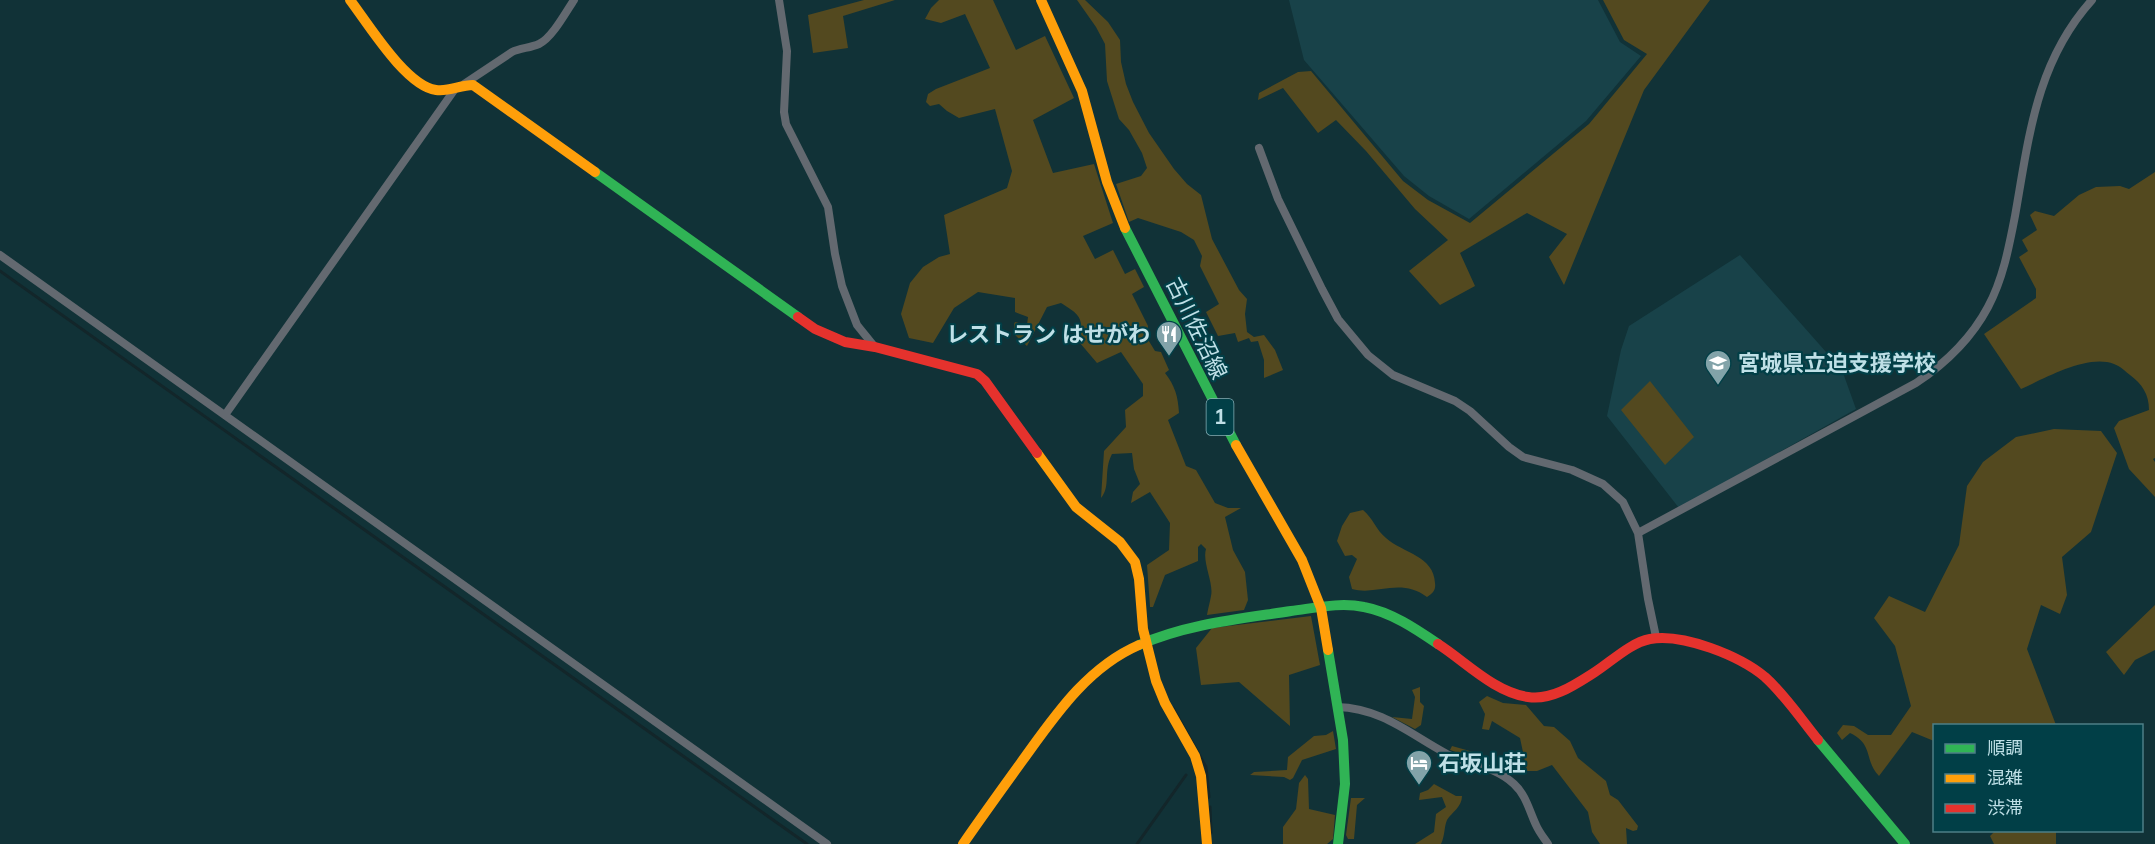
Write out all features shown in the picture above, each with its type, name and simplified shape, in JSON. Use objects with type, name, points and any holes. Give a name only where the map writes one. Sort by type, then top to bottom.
[{"type":"street","points":[[350,0],[408,76],[424,88],[441,90],[473,85],[803,321],[845,342],[875,347],[977,374],[985,381],[1086,519],[1126,548],[1132,557],[1136,569],[1142,624],[1156,680],[1164,705],[1199,767],[1207,844]]},
{"type":"street","points":[[225,415],[459,87],[512,52],[546,40],[574,0]]},
{"type":"street","points":[[779,0],[787,51],[784,102],[786,124],[828,207],[842,286],[857,325],[875,347]]},
{"type":"street","name":"古川佐沼線","points":[[1041,0],[1082,90],[1119,217],[1228,431],[1302,560],[1321,608],[1345,761],[1344,809],[1338,844]]},
{"type":"street","points":[[1638,533],[1916,382],[1959,348],[1976,328],[1998,284],[2009,246],[2033,117],[2049,67],[2062,40],[2092,0]]},
{"type":"street","points":[[1259,148],[1278,199],[1322,289],[1338,318],[1368,355],[1393,375],[1436,392],[1462,406],[1522,457],[1572,470],[1603,484],[1623,502],[1638,533],[1647,599],[1656,637]]},
{"type":"street","points":[[0,255],[827,844]]},
{"type":"street","points":[[963,844],[1075,689],[1104,665],[1146,642],[1210,623],[1345,605],[1384,613],[1431,639],[1494,683],[1521,695],[1540,698],[1564,689],[1621,656],[1638,643],[1656,637],[1689,642],[1728,656],[1759,673],[1777,690],[1905,844]]},
{"type":"street","points":[[1337,707],[1367,712],[1400,725],[1448,754],[1505,776],[1522,793],[1536,827],[1548,844]]},
{"type":"shaded area","points":[[864,0],[895,0],[843,16],[848,48],[813,53],[808,15]]},
{"type":"shaded area","points":[[939,0],[993,0],[1016,50],[1045,36],[1074,98],[1033,120],[1053,173],[1094,164],[1113,223],[1083,236],[1095,259],[1113,250],[1125,274],[1135,269],[1144,287],[1132,294],[1148,326],[1147,338],[1155,351],[1161,352],[1169,370],[1165,373],[1175,392],[1179,413],[1168,420],[1186,466],[1196,470],[1215,503],[1228,508],[1241,508],[1225,517],[1233,550],[1245,572],[1248,600],[1244,610],[1207,615],[1211,585],[1206,549],[1201,544],[1198,547],[1198,561],[1165,575],[1153,607],[1150,607],[1147,565],[1169,550],[1170,523],[1150,492],[1131,503],[1133,492],[1140,484],[1134,469],[1132,453],[1112,454],[1109,460],[1106,488],[1101,498],[1104,451],[1126,427],[1125,410],[1143,396],[1143,384],[1121,352],[1097,363],[1080,343],[1080,318],[1073,311],[1061,303],[1047,307],[1027,346],[1015,335],[1015,322],[1027,325],[1028,317],[1015,312],[1015,298],[978,292],[954,308],[933,343],[909,338],[901,314],[910,283],[923,267],[939,257],[950,254],[944,215],[1007,188],[1012,171],[995,109],[959,118],[939,104],[930,106],[926,102],[928,94],[936,89],[990,68],[965,14],[941,23],[925,19]]},
{"type":"shaded area","points":[[1077,0],[1085,0],[1108,22],[1120,40],[1121,62],[1133,102],[1149,133],[1174,169],[1201,195],[1212,239],[1239,290],[1247,299],[1245,314],[1247,332],[1254,337],[1264,335],[1275,350],[1283,370],[1264,378],[1264,360],[1258,341],[1251,342],[1249,338],[1238,342],[1235,333],[1218,336],[1206,312],[1219,304],[1200,266],[1202,256],[1194,240],[1181,232],[1138,218],[1129,222],[1116,184],[1141,176],[1147,168],[1142,153],[1129,130],[1119,119],[1107,81],[1105,44]]},
{"type":"shaded area","points":[[1289,0],[1598,0],[1620,42],[1641,56],[1586,121],[1469,219],[1429,196],[1404,176],[1304,60]]},
{"type":"shaded area","points":[[1603,0],[1710,0],[1644,90],[1564,285],[1549,257],[1567,234],[1527,213],[1460,253],[1475,286],[1440,305],[1409,271],[1448,240],[1415,209],[1366,151],[1336,120],[1318,133],[1283,88],[1258,100],[1259,93],[1298,72],[1311,71],[1403,181],[1428,200],[1470,223],[1589,124],[1647,54],[1624,40]]},
{"type":"shaded area","points":[[2155,172],[2155,458],[2153,459],[2155,462],[2155,497],[2129,469],[2114,428],[2119,421],[2149,410],[2146,394],[2138,382],[2116,365],[2092,362],[2067,369],[2021,389],[1984,334],[2036,298],[2036,289],[2019,257],[2028,251],[2022,240],[2037,230],[2030,215],[2035,211],[2054,216],[2079,195],[2096,187],[2120,186],[2129,189]]},
{"type":"shaded area","name":"宮城県立迫支援学校","points":[[1740,255],[1842,370],[1856,409],[1679,508],[1607,416],[1621,350],[1629,326]]},
{"type":"shaded area","points":[[1650,381],[1694,437],[1665,465],[1621,410]]},
{"type":"shaded area","points":[[2054,429],[2101,431],[2117,453],[2091,532],[2062,557],[2067,595],[2060,614],[2041,605],[2027,649],[2056,724],[1933,724],[1933,741],[1912,732],[1879,776],[1874,770],[1863,742],[1850,733],[1842,740],[1837,733],[1843,725],[1854,726],[1868,735],[1891,735],[1911,706],[1895,646],[1874,618],[1889,596],[1925,612],[1959,545],[1967,486],[1983,462],[2016,437]]},
{"type":"shaded area","points":[[1363,510],[1386,538],[1424,561],[1429,567],[1435,585],[1431,594],[1427,597],[1407,588],[1361,591],[1352,589],[1349,577],[1357,559],[1352,555],[1345,556],[1337,541],[1350,513]]},
{"type":"shaded area","points":[[2155,605],[2155,650],[2135,660],[2124,675],[2106,652]]},
{"type":"shaded area","points":[[1311,616],[1320,665],[1289,675],[1290,726],[1239,682],[1201,685],[1196,648],[1212,628]]},
{"type":"shaded area","points":[[1420,687],[1420,702],[1424,706],[1421,725],[1415,729],[1392,717],[1412,719],[1415,697],[1412,690]]},
{"type":"shaded area","points":[[1487,696],[1503,703],[1526,705],[1544,726],[1554,727],[1570,741],[1578,758],[1606,781],[1610,795],[1618,800],[1638,826],[1637,830],[1633,831],[1626,828],[1627,844],[1600,844],[1592,832],[1588,812],[1552,765],[1537,771],[1527,771],[1520,738],[1492,721],[1489,730],[1482,729],[1485,714],[1479,702]]},
{"type":"shaded area","points":[[1333,731],[1336,749],[1302,760],[1290,780],[1284,777],[1250,775],[1254,772],[1287,770],[1288,757],[1314,736],[1326,735]]},
{"type":"shaded area","points":[[1452,746],[1488,758],[1487,763],[1450,750]]},
{"type":"shaded area","points":[[1305,775],[1308,779],[1309,809],[1335,815],[1333,839],[1327,844],[1283,844],[1283,827],[1296,809],[1299,783]]},
{"type":"shaded area","points":[[1434,784],[1456,796],[1462,796],[1462,800],[1447,820],[1441,844],[1415,844],[1434,832],[1436,814],[1446,807],[1442,797],[1419,800],[1420,793],[1428,790]]},
{"type":"shaded area","points":[[1351,798],[1365,798],[1357,805],[1354,839],[1348,839],[1346,835]]},
{"type":"shaded area","points":[[1994,832],[2056,832],[2056,844],[1994,844],[1990,836]]},
{"type":"waterway","points":[[0,271],[807,844]]},
{"type":"waterway","points":[[1173,708],[1206,767],[1209,797]]},
{"type":"waterway","points":[[1137,844],[1186,775]]},
{"type":"waterway","points":[[1210,807],[1211,833]]},
{"type":"traffic: fast","points":[[595,172],[798,317]]},
{"type":"traffic: fast","points":[[1125,228],[1236,445]]},
{"type":"traffic: fast","points":[[1139,645],[1176,632],[1214,623],[1337,605],[1374,609],[1412,627],[1438,644]]},
{"type":"traffic: fast","points":[[1328,650],[1343,740],[1345,784],[1338,844]]},
{"type":"traffic: fast","points":[[1818,740],[1905,844]]},
{"type":"traffic: slow","points":[[350,0],[389,53],[424,86],[445,90],[473,85],[595,172]]},
{"type":"traffic: slow","points":[[1041,0],[1082,91],[1107,182],[1125,228]]},
{"type":"traffic: slow","points":[[1236,445],[1302,560],[1321,608],[1328,650]]},
{"type":"traffic: slow","points":[[1037,453],[1076,507],[1120,542],[1135,562],[1139,579],[1143,629],[1156,681],[1165,703],[1195,756],[1201,776],[1207,844]]},
{"type":"traffic: slow","points":[[963,844],[1074,693],[1104,666],[1139,645]]},
{"type":"traffic: jam","points":[[798,317],[815,329],[845,342],[875,347],[977,374],[985,381],[1037,453]]},
{"type":"traffic: jam","points":[[1438,644],[1492,683],[1516,694],[1537,698],[1555,694],[1572,686],[1628,648],[1643,641],[1663,638],[1694,643],[1741,661],[1765,677],[1786,699],[1818,740]]},
{"type":"place","name":"レストラン はせがわ","points":[[1169,357]]},
{"type":"place","name":"宮城県立迫支援学校","points":[[1718,386]]},
{"type":"place","name":"石坂山荘","points":[[1419,786]]}]
